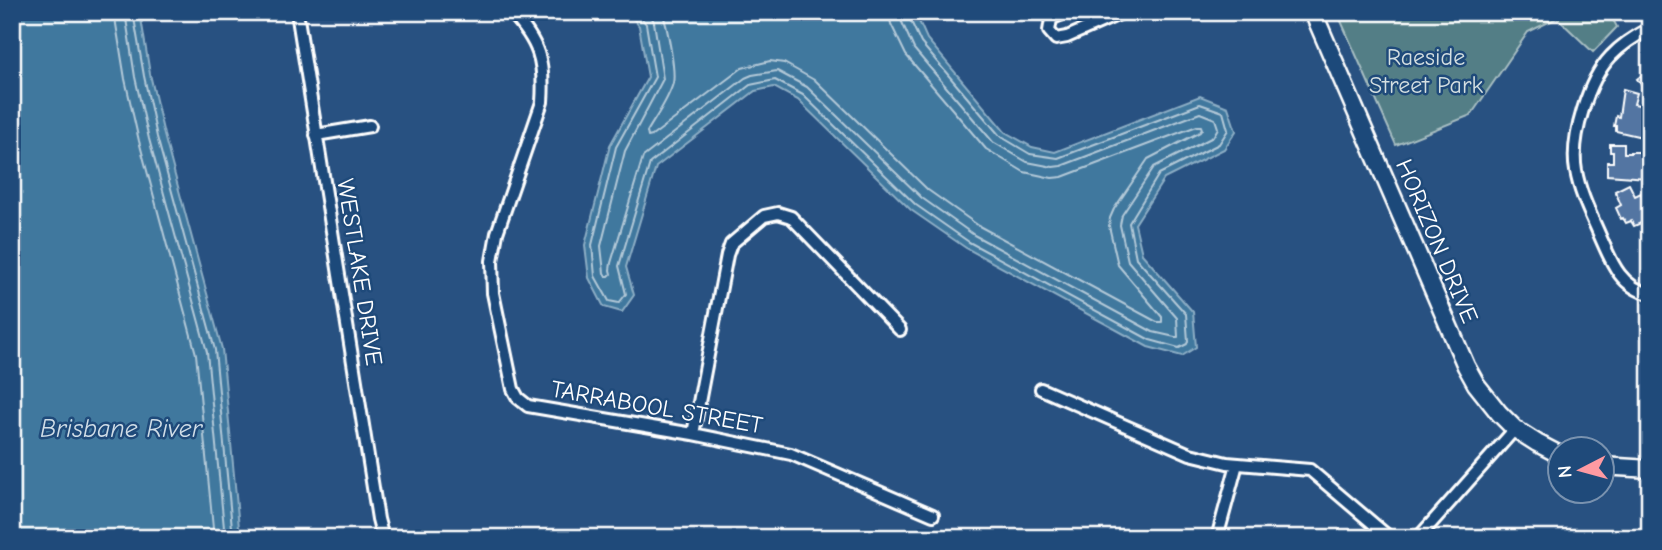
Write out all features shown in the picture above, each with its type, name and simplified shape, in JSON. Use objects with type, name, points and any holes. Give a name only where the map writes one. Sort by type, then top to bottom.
[{"type":"street","name":"WESTLAKE DRIVE","points":[[297,12],[377,519],[383,538]]},
{"type":"street","name":"TARRABOOL STREET","points":[[511,12],[530,34],[537,48],[543,84],[542,102],[497,233],[492,261],[493,293],[513,389],[518,398],[528,406],[791,454],[933,515]]},
{"type":"street","points":[[1066,12],[1051,19],[1049,31],[1056,39],[1067,37],[1124,12]]},
{"type":"street","name":"HORIZON DRIVE","points":[[1313,12],[1466,366],[1487,399],[1515,429],[1546,448]]},
{"type":"street","points":[[1650,28],[1611,56],[1601,69],[1587,96],[1576,136],[1576,167],[1584,199],[1613,267],[1627,284],[1650,294]]},
{"type":"street","points":[[316,135],[370,126]]},
{"type":"street","points":[[693,434],[727,255],[732,244],[764,216],[778,213],[791,218],[900,330]]},
{"type":"street","points":[[1041,389],[1190,454],[1227,463],[1310,470],[1391,538]]},
{"type":"street","points":[[1419,538],[1515,429]]},
{"type":"street","points":[[1217,538],[1237,464]]},
{"type":"street","points":[[1616,467],[1650,469]]},
{"type":"green space","name":"Raeside Street Park","points":[[1337,12],[1609,12],[1617,27],[1593,52],[1557,18],[1528,32],[1471,115],[1396,145]]},
{"type":"water","name":"Brisbane River","points":[[12,12],[140,12],[164,135],[222,349],[240,538],[12,538]]},
{"type":"water","points":[[628,12],[915,12],[927,39],[1005,132],[1032,147],[1055,152],[1200,96],[1228,107],[1236,131],[1224,149],[1164,179],[1135,224],[1142,254],[1193,312],[1196,347],[1182,356],[1148,347],[966,248],[911,210],[798,100],[774,87],[755,91],[656,167],[626,267],[634,295],[622,312],[604,307],[589,278],[585,245],[610,145],[648,77],[639,26]]},
{"type":"building","points":[[1650,67],[1650,88],[1646,91],[1637,79]]},
{"type":"building","points":[[1623,89],[1637,93],[1634,104],[1649,107],[1649,133],[1643,132],[1642,137],[1616,131],[1614,126],[1616,116],[1619,117]]},
{"type":"building","points":[[1610,144],[1624,144],[1624,153],[1641,152],[1648,157],[1647,178],[1607,175],[1607,162],[1613,162]]},
{"type":"building","points":[[1629,184],[1635,196],[1641,193],[1650,213],[1650,223],[1646,221],[1634,226],[1631,221],[1626,223],[1621,219],[1616,208],[1621,205],[1615,191]]}]
